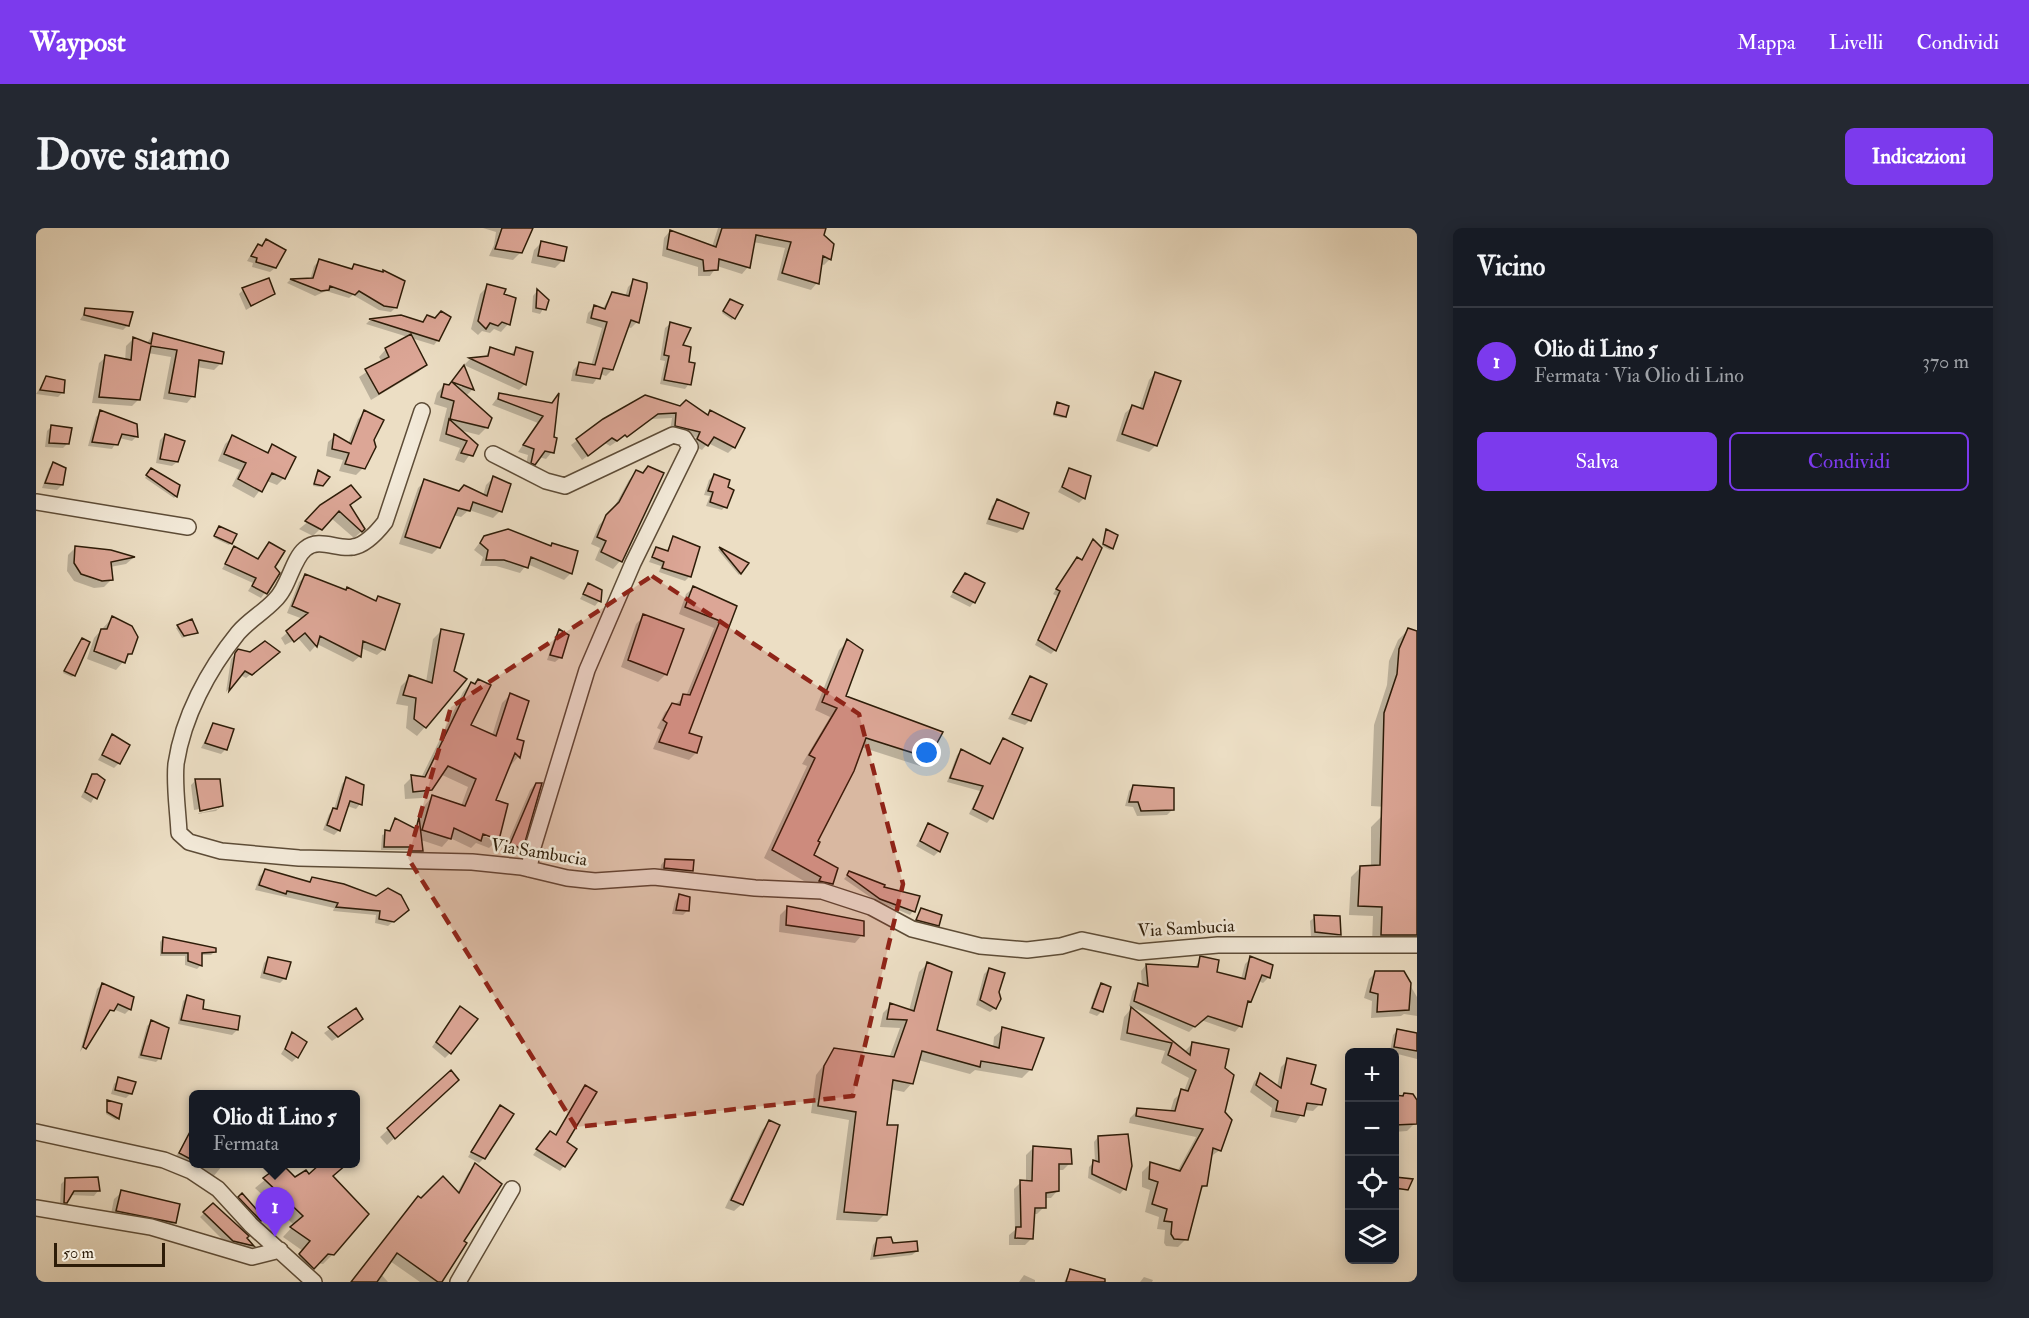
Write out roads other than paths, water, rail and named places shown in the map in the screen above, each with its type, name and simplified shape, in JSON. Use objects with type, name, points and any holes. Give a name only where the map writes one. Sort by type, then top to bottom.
[{"type":"street","name":"Via Sambucia","points":[[422,411],[385,522],[374,535],[354,547],[314,544],[303,550],[284,590],[274,602],[257,613],[238,633],[216,664],[195,702],[176,766],[178,833],[189,842],[221,851],[299,858],[472,862],[595,881],[654,877],[755,888],[822,891],[871,907],[912,928],[980,946],[1027,950],[1061,946],[1082,940],[1139,952],[1218,945],[1417,945]]},
{"type":"street","points":[[493,454],[546,481],[565,486],[673,435],[684,438],[690,447],[633,563],[587,670],[532,847],[529,869]]},
{"type":"street","points":[[36,502],[188,527]]},
{"type":"street","points":[[36,1132],[164,1160],[191,1171],[218,1189],[251,1225],[314,1282]]},
{"type":"street","points":[[458,1282],[512,1189]]},
{"type":"street","points":[[36,1208],[151,1227],[252,1257],[280,1250]]},
{"type":"place","name":"Olio di Lino 5","points":[[275,1237]]}]
